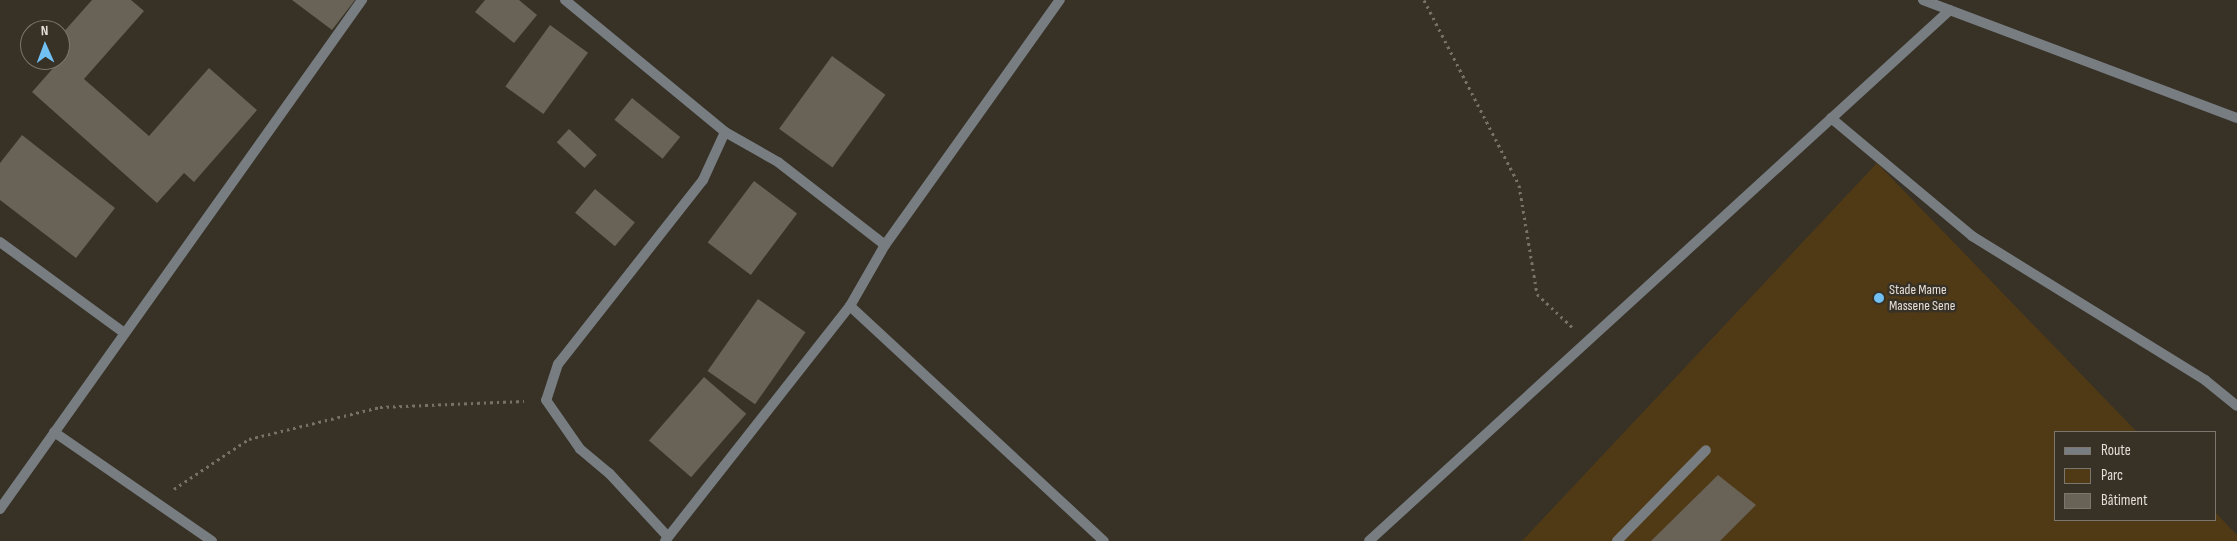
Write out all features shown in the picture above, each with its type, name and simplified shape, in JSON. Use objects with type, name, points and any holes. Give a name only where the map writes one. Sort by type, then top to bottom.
[{"type":"street","points":[[0,509],[123,332],[362,0]]},
{"type":"street","points":[[565,0],[725,132],[778,162],[885,245]]},
{"type":"street","points":[[725,132],[703,180],[558,364],[546,400],[580,449],[609,473],[667,539],[850,306],[885,245],[1060,0]]},
{"type":"street","points":[[1923,0],[2237,118]]},
{"type":"street","points":[[1369,541],[1950,10]]},
{"type":"street","points":[[1831,118],[1972,236],[2205,380],[2237,406]]},
{"type":"street","points":[[0,242],[123,332]]},
{"type":"street","points":[[850,306],[1104,541]]},
{"type":"street","points":[[54,432],[212,541]]},
{"type":"street","points":[[1617,541],[1706,450]]},
{"type":"path","points":[[1424,0],[1519,185],[1537,294],[1587,341]]},
{"type":"path","points":[[155,501],[248,439],[380,407],[546,400]]},
{"type":"green space","name":"Stade Mame Massene Sene","points":[[1877,163],[2136,431],[2054,431],[2054,521],[2217,521],[2217,514],[2237,535],[2237,541],[1522,541]]},
{"type":"building","points":[[92,0],[131,0],[144,11],[84,79],[149,136],[209,68],[257,110],[194,182],[184,173],[157,203],[32,92],[51,70],[70,70],[70,25]]},
{"type":"building","points":[[292,0],[355,0],[332,30]]},
{"type":"building","points":[[485,0],[519,0],[537,15],[514,43],[475,12]]},
{"type":"building","points":[[550,25],[588,53],[543,114],[505,86]]},
{"type":"building","points":[[832,56],[885,95],[832,168],[779,129]]},
{"type":"building","points":[[632,98],[680,137],[663,159],[614,120]]},
{"type":"building","points":[[569,129],[597,155],[585,168],[557,142]]},
{"type":"building","points":[[22,135],[115,208],[76,258],[0,200],[0,163]]},
{"type":"building","points":[[754,181],[797,213],[751,275],[708,242]]},
{"type":"building","points":[[595,189],[635,222],[615,246],[575,213]]},
{"type":"building","points":[[758,299],[806,332],[755,404],[708,371]]},
{"type":"building","points":[[704,377],[746,414],[691,477],[649,440]]},
{"type":"building","points":[[1718,475],[1756,505],[1720,541],[1651,541]]},
{"type":"place","name":"Stade Mame Massene Sene","points":[[1879,298]]}]
